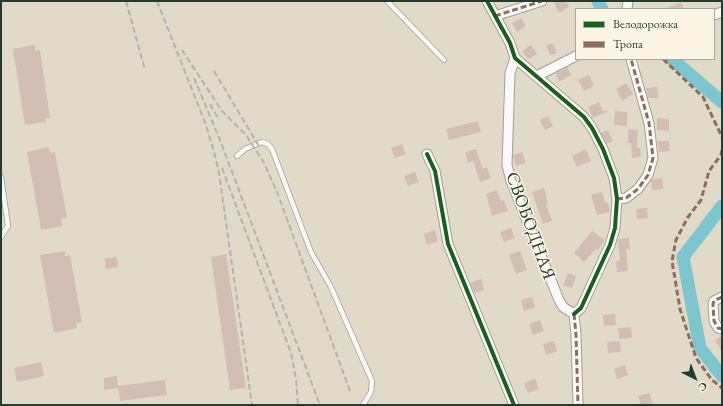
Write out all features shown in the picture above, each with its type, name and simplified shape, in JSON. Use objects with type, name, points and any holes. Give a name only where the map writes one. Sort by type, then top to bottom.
[{"type":"street","points":[[487,1],[516,58],[584,117],[592,128],[603,149],[614,178],[617,199],[615,228],[610,245],[581,308],[574,314],[578,405]]},
{"type":"street","points":[[495,16],[542,1]]},
{"type":"street","points":[[537,76],[575,57]]},
{"type":"street","name":"СВОБОДНАЯ","points":[[516,58],[510,73],[507,165],[511,181],[558,300],[563,306],[574,314]]},
{"type":"street","points":[[617,199],[626,198],[638,189],[648,175],[652,158],[649,122],[631,60]]},
{"type":"street","points":[[427,154],[436,171],[448,244],[514,405]]},
{"type":"street","points":[[722,297],[714,301],[713,304],[714,321],[718,328],[722,329]]},
{"type":"lane","points":[[387,1],[444,60]]},
{"type":"lane","points":[[237,156],[245,149],[262,142],[268,144],[272,149],[311,252],[331,286],[372,381],[371,392],[363,405]]},
{"type":"lane","points":[[1,177],[8,226],[1,237]]},
{"type":"building","points":[[553,1],[566,1],[569,7],[559,13]]},
{"type":"building","points":[[681,2],[684,8],[667,8]]},
{"type":"building","points":[[521,18],[526,26],[517,32],[512,23]]},
{"type":"building","points":[[553,43],[557,53],[550,55],[546,45]]},
{"type":"building","points":[[35,45],[35,51],[40,50],[50,118],[45,118],[46,122],[25,125],[13,49]]},
{"type":"building","points":[[531,45],[537,54],[528,59],[522,51]]},
{"type":"building","points":[[567,67],[571,75],[559,82],[556,73]]},
{"type":"building","points":[[589,75],[594,86],[584,91],[578,80]]},
{"type":"building","points":[[626,83],[633,94],[622,101],[616,89]]},
{"type":"building","points":[[657,87],[658,98],[648,98],[646,88]]},
{"type":"building","points":[[599,102],[603,111],[609,111],[593,118],[588,107]]},
{"type":"building","points":[[615,111],[627,112],[627,126],[614,125]]},
{"type":"building","points":[[548,116],[553,126],[545,130],[540,120]]},
{"type":"building","points":[[657,118],[669,119],[669,131],[657,130]]},
{"type":"building","points":[[478,121],[481,132],[449,140],[446,129]]},
{"type":"building","points":[[628,129],[638,130],[637,148],[640,148],[641,157],[632,158],[631,143],[628,143]]},
{"type":"building","points":[[608,130],[613,141],[607,144],[601,133]]},
{"type":"building","points":[[658,141],[669,141],[670,151],[659,152]]},
{"type":"building","points":[[402,144],[406,154],[395,158],[391,148]]},
{"type":"building","points":[[49,147],[50,153],[55,152],[67,218],[61,219],[62,226],[41,230],[27,152]]},
{"type":"building","points":[[476,149],[483,169],[487,167],[491,178],[480,182],[473,161],[468,163],[465,152]]},
{"type":"building","points":[[586,149],[591,161],[577,167],[572,156]]},
{"type":"building","points":[[522,152],[526,163],[516,166],[513,155]]},
{"type":"building","points":[[415,172],[419,182],[408,186],[404,176]]},
{"type":"building","points":[[662,178],[663,189],[652,190],[651,181],[653,179]]},
{"type":"building","points":[[544,188],[548,203],[546,204],[552,221],[543,224],[532,192]]},
{"type":"building","points":[[497,190],[501,201],[504,200],[508,211],[492,216],[486,194]]},
{"type":"building","points":[[602,192],[605,203],[608,202],[610,212],[597,215],[591,195]]},
{"type":"building","points":[[647,208],[648,218],[637,219],[636,209]]},
{"type":"building","points":[[511,228],[515,238],[504,242],[500,232]]},
{"type":"building","points":[[435,230],[438,241],[427,245],[424,234]]},
{"type":"building","points":[[592,231],[605,240],[598,250],[596,249],[584,262],[574,253]]},
{"type":"building","points":[[629,238],[630,249],[626,249],[628,271],[617,272],[616,261],[620,261],[618,239]]},
{"type":"building","points":[[65,251],[65,256],[70,255],[82,322],[76,323],[77,328],[54,333],[40,255]]},
{"type":"building","points":[[520,251],[527,270],[516,274],[509,255]]},
{"type":"building","points":[[226,254],[246,388],[230,390],[211,257]]},
{"type":"building","points":[[117,257],[118,267],[106,269],[105,258]]},
{"type":"building","points":[[568,273],[576,276],[572,288],[563,285]]},
{"type":"building","points":[[481,279],[484,290],[475,293],[470,283]]},
{"type":"building","points":[[532,297],[535,307],[524,311],[521,300]]},
{"type":"building","points":[[615,314],[616,325],[604,326],[603,315]]},
{"type":"building","points":[[540,320],[544,331],[533,335],[529,324]]},
{"type":"building","points":[[631,327],[632,338],[619,339],[618,328]]},
{"type":"building","points":[[722,336],[722,353],[715,340]]},
{"type":"building","points":[[554,341],[557,351],[546,355],[543,344]]},
{"type":"building","points":[[620,341],[621,352],[608,353],[607,342]]},
{"type":"building","points":[[41,362],[44,376],[17,382],[14,368]]},
{"type":"building","points":[[625,365],[628,375],[617,379],[614,369]]},
{"type":"building","points":[[117,376],[118,388],[104,390],[104,378]]},
{"type":"building","points":[[535,379],[539,389],[528,393],[524,383]]},
{"type":"building","points":[[165,380],[167,395],[120,401],[118,386]]},
{"type":"building","points":[[649,393],[653,403],[641,405],[638,396]]},
{"type":"waterway","points":[[598,1],[602,8]]},
{"type":"waterway","points":[[673,60],[722,102]]},
{"type":"waterway","points":[[722,206],[683,257],[700,348],[722,376]]},
{"type":"railway","points":[[126,1],[145,70]]},
{"type":"railway","points":[[157,1],[206,125],[219,173],[252,405]]},
{"type":"railway","points":[[182,50],[222,111],[246,135],[264,163],[277,192],[350,391]]},
{"type":"railway","points":[[214,71],[260,148]]},
{"type":"railway","points":[[194,78],[220,140],[320,405]]},
{"type":"railway","points":[[210,104],[219,120]]},
{"type":"railway","points":[[222,168],[291,353],[296,379],[298,405]]},
{"type":"marked path","points":[[495,16],[542,1]]},
{"type":"marked path","points":[[617,199],[626,198],[638,189],[648,175],[653,158],[649,123],[631,60]]},
{"type":"marked path","points":[[664,60],[703,97],[722,137]]},
{"type":"marked path","points":[[722,150],[721,155],[709,171],[701,200],[688,217],[676,240],[672,261],[680,309],[696,358],[712,380],[722,388]]},
{"type":"marked path","points":[[722,297],[714,301],[713,304],[714,321],[718,328],[722,329]]},
{"type":"marked path","points":[[574,314],[578,405]]},
{"type":"cycle path","points":[[487,1],[510,43],[515,58],[584,117],[592,128],[603,149],[614,178],[617,199],[615,228],[610,245],[581,308],[574,314]]},
{"type":"cycle path","points":[[427,154],[435,171],[448,244],[514,405]]}]
